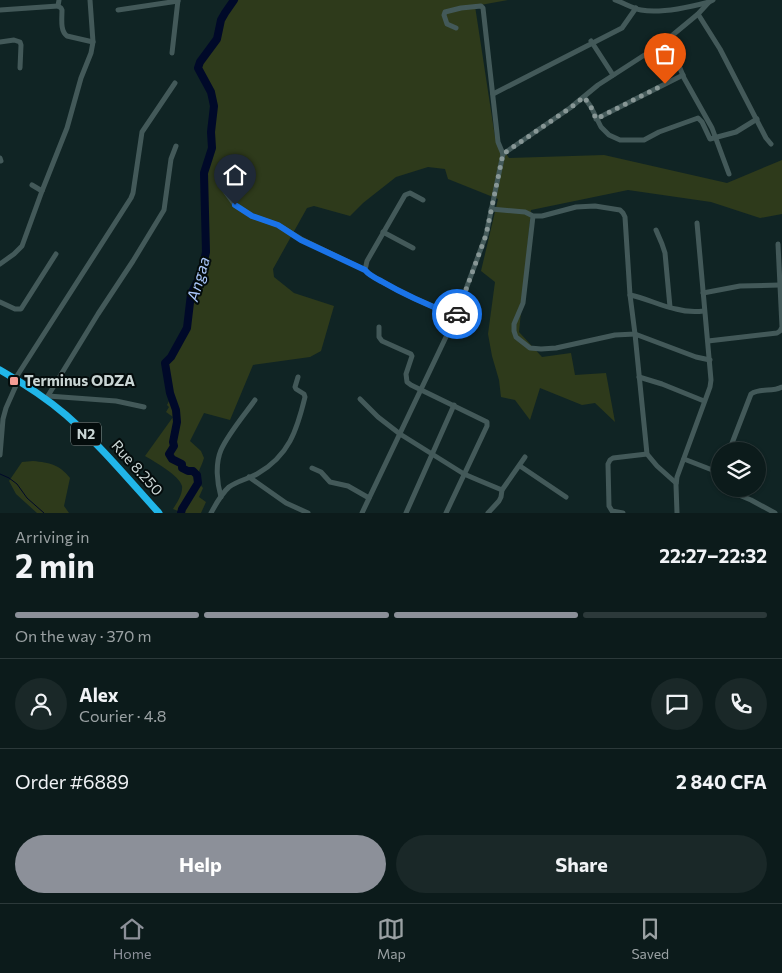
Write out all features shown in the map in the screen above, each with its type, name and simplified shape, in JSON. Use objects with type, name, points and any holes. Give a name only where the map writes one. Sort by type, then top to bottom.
[{"type":"highway","name":"Rue 8.250","points":[[0,370],[47,397],[106,454],[159,513]]},
{"type":"street","points":[[58,6],[59,0]]},
{"type":"street","points":[[0,264],[22,246],[67,128],[93,42],[90,0]]},
{"type":"street","points":[[118,10],[178,0],[172,52]]},
{"type":"street","points":[[615,0],[642,10],[652,11],[677,9],[711,1]]},
{"type":"street","points":[[503,154],[570,108],[598,85],[668,39],[711,1]]},
{"type":"street","points":[[0,10],[58,6]]},
{"type":"street","points":[[58,6],[62,10],[64,34],[93,42]]},
{"type":"street","points":[[362,513],[456,316],[486,235],[503,154],[498,142],[484,8],[481,6],[470,7],[446,12],[444,15],[447,24],[456,28]]},
{"type":"street","points":[[493,94],[622,28],[636,8]]},
{"type":"street","points":[[698,14],[720,49],[766,138],[771,144]]},
{"type":"street","points":[[668,39],[682,75],[712,128],[730,174]]},
{"type":"street","points":[[0,42],[14,40],[20,42],[20,68]]},
{"type":"street","points":[[592,42],[613,75]]},
{"type":"street","points":[[596,119],[682,75]]},
{"type":"street","points":[[0,455],[3,419],[17,380],[131,198],[142,132],[175,83]]},
{"type":"street","points":[[584,97],[601,127],[609,135],[620,140],[644,140],[659,132],[698,118],[710,139],[736,132],[757,119]]},
{"type":"street","points":[[144,407],[116,401],[47,397],[164,210],[171,159],[176,146]]},
{"type":"street","points":[[32,185],[42,191]]},
{"type":"street","points":[[225,190],[235,205],[252,216],[278,225],[301,240],[365,270],[387,285],[423,303],[456,316]]},
{"type":"street","points":[[365,270],[367,261],[405,195],[410,193],[423,200]]},
{"type":"street","points":[[491,209],[525,212],[533,216],[542,216],[576,207],[595,206],[620,210],[623,213],[625,217],[630,295],[648,454],[656,466],[676,483]]},
{"type":"street","points":[[533,216],[523,303],[514,324],[516,337],[530,348],[541,349],[556,348],[615,335],[635,334],[696,357],[710,360]]},
{"type":"street","points":[[677,513],[676,483],[711,380],[697,223]]},
{"type":"street","points":[[656,230],[665,253],[670,307]]},
{"type":"street","points":[[383,232],[413,248]]},
{"type":"street","points":[[708,341],[777,333],[780,331],[782,327],[778,244]]},
{"type":"street","points":[[0,302],[15,310],[21,309],[56,254]]},
{"type":"street","points":[[703,293],[740,286],[780,285]]},
{"type":"street","points":[[630,295],[691,312],[704,311]]},
{"type":"street","points":[[379,327],[379,337],[382,341],[411,354],[412,360],[406,374],[407,382],[488,424],[446,513]]},
{"type":"street","points":[[211,513],[220,497],[228,488],[270,465],[289,445],[300,419],[305,397],[302,392],[295,388],[298,377]]},
{"type":"street","points":[[639,377],[662,384],[704,402]]},
{"type":"street","points":[[732,442],[750,394],[754,391],[778,390],[782,388]]},
{"type":"street","points":[[360,399],[378,417],[400,434],[464,474],[502,490]]},
{"type":"street","points":[[220,497],[218,487],[220,451],[255,400]]},
{"type":"street","points":[[406,513],[454,405]]},
{"type":"street","points":[[623,513],[612,511],[609,506],[608,464],[613,458],[648,454]]},
{"type":"street","points":[[488,513],[499,501],[502,490],[525,457]]},
{"type":"street","points":[[684,459],[711,470]]},
{"type":"street","points":[[520,466],[566,498]]},
{"type":"street","points":[[312,468],[321,472],[330,482],[348,486],[369,498]]},
{"type":"street","points":[[249,477],[286,502],[308,513]]},
{"type":"street","points":[[744,497],[775,513]]},
{"type":"green space","points":[[234,0],[508,0],[475,6],[495,137],[509,158],[604,155],[727,183],[782,160],[782,214],[760,218],[711,202],[628,190],[531,210],[519,332],[542,357],[571,353],[575,375],[606,373],[615,422],[595,403],[582,405],[540,388],[530,420],[515,400],[501,397],[488,334],[495,282],[481,271],[498,199],[448,179],[445,169],[428,167],[396,177],[363,203],[350,216],[314,206],[307,208],[273,269],[274,277],[294,293],[334,306],[321,351],[310,357],[253,365],[230,420],[204,413],[190,441],[201,451],[204,458],[199,470],[198,480],[203,488],[199,497],[206,502],[201,513],[183,513],[173,509],[182,492],[180,482],[166,469],[145,456],[173,417],[166,412],[170,399],[165,363],[171,357],[187,328],[191,294],[201,274],[206,252],[204,173],[212,148],[211,132],[214,106],[211,92],[198,68],[200,62],[217,39],[221,20]]},
{"type":"green space","points":[[33,461],[54,465],[70,478],[64,506],[69,513],[37,513],[16,494],[9,481],[22,462]]},
{"type":"waterway","name":"Angaa","points":[[181,513],[198,483],[197,475],[193,471],[182,468],[182,464],[172,459],[169,454],[174,446],[177,422],[165,363],[171,357],[187,328],[191,294],[201,274],[206,252],[204,173],[212,148],[211,132],[214,106],[211,92],[198,68],[200,62],[217,39],[221,20],[234,0]]},
{"type":"waterway","points":[[0,474],[17,484],[27,498],[44,513]]},
{"type":"way so far","points":[[457,314],[486,235],[503,154],[584,97],[596,119],[665,84]]},
{"type":"place","name":"Terminus ODZA","points":[[14,381]]},
{"type":"route","points":[[235,205],[252,216],[278,225],[301,240],[365,270],[387,285],[423,303],[456,316],[457,314]]}]
